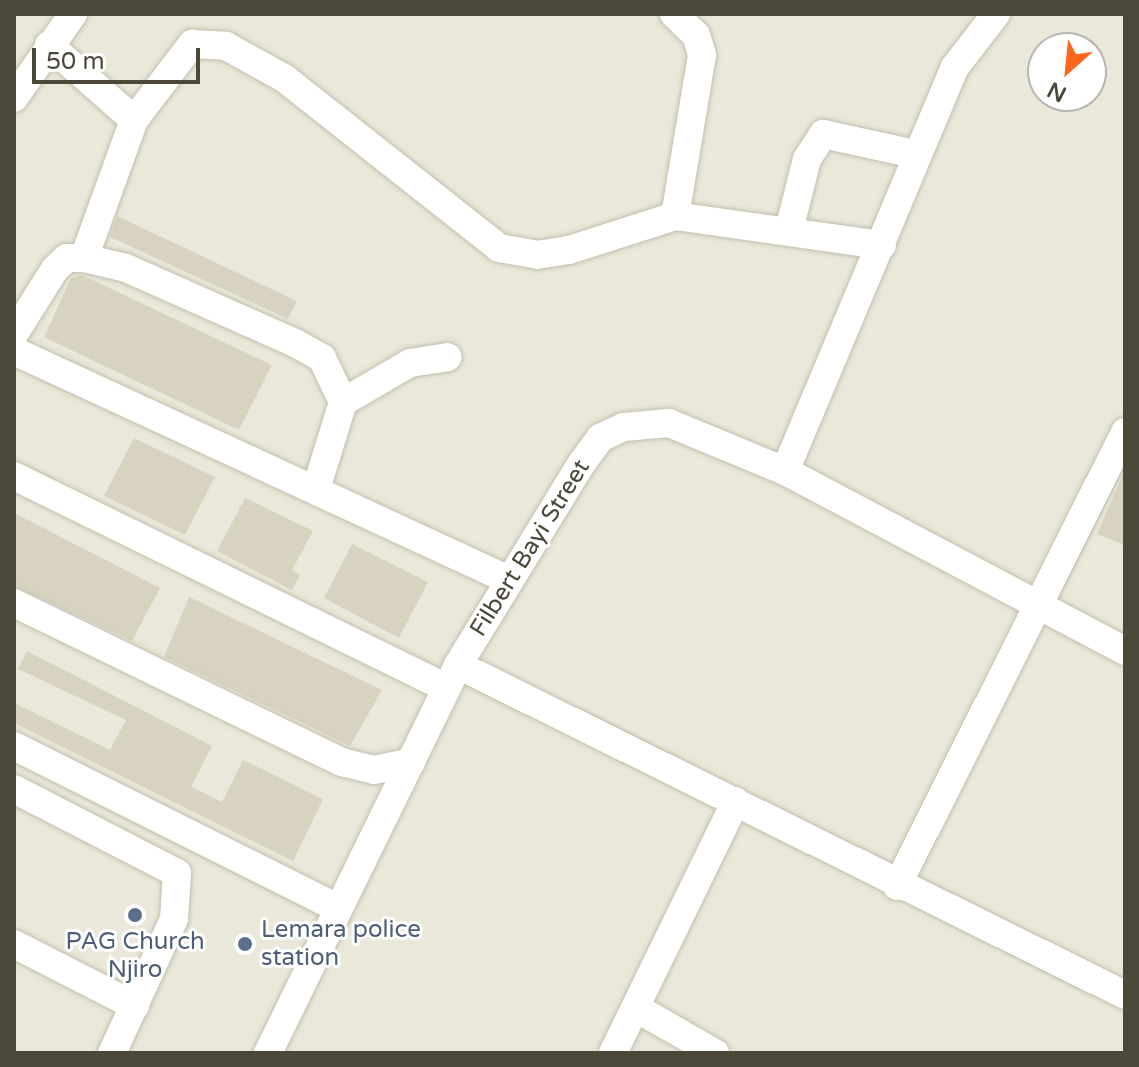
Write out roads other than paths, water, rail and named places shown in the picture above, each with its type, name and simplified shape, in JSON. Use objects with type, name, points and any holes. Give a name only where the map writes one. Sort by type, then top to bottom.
[{"type":"street","points":[[14,98],[73,14]]},
{"type":"street","points":[[674,14],[700,44]]},
{"type":"street","points":[[675,216],[702,75],[700,44],[710,14]]},
{"type":"street","points":[[785,471],[882,245],[915,154],[955,67],[996,14]]},
{"type":"street","points":[[84,258],[134,120],[192,44],[226,46],[284,78],[499,248],[537,255],[569,250],[675,216],[882,245]]},
{"type":"street","points":[[49,45],[134,120]]},
{"type":"street","points":[[789,230],[807,159],[823,134],[915,154]]},
{"type":"street","points":[[14,334],[55,269],[67,258],[84,258],[126,268],[322,358],[343,402]]},
{"type":"street","points":[[14,351],[317,486],[509,580]]},
{"type":"street","points":[[317,486],[343,402],[410,363],[448,357]]},
{"type":"street","name":"Filbert Bayi Street","points":[[268,1053],[452,677],[509,580],[600,438],[624,427],[669,423],[785,471],[1040,603],[1125,651]]},
{"type":"street","points":[[897,886],[1125,432]]},
{"type":"street","points":[[14,476],[452,677],[736,801],[897,886],[1125,995]]},
{"type":"street","points":[[14,603],[342,762],[374,770],[411,762]]},
{"type":"street","points":[[14,746],[338,908]]},
{"type":"street","points":[[14,789],[177,873],[174,919],[112,1053]]},
{"type":"street","points":[[613,1053],[736,801]]},
{"type":"street","points":[[14,944],[135,1006]]},
{"type":"street","points":[[636,1008],[715,1053]]},
{"type":"place","name":"PAG Church Njiro","points":[[135,915]]},
{"type":"place","name":"Lemara police station","points":[[245,944]]}]
